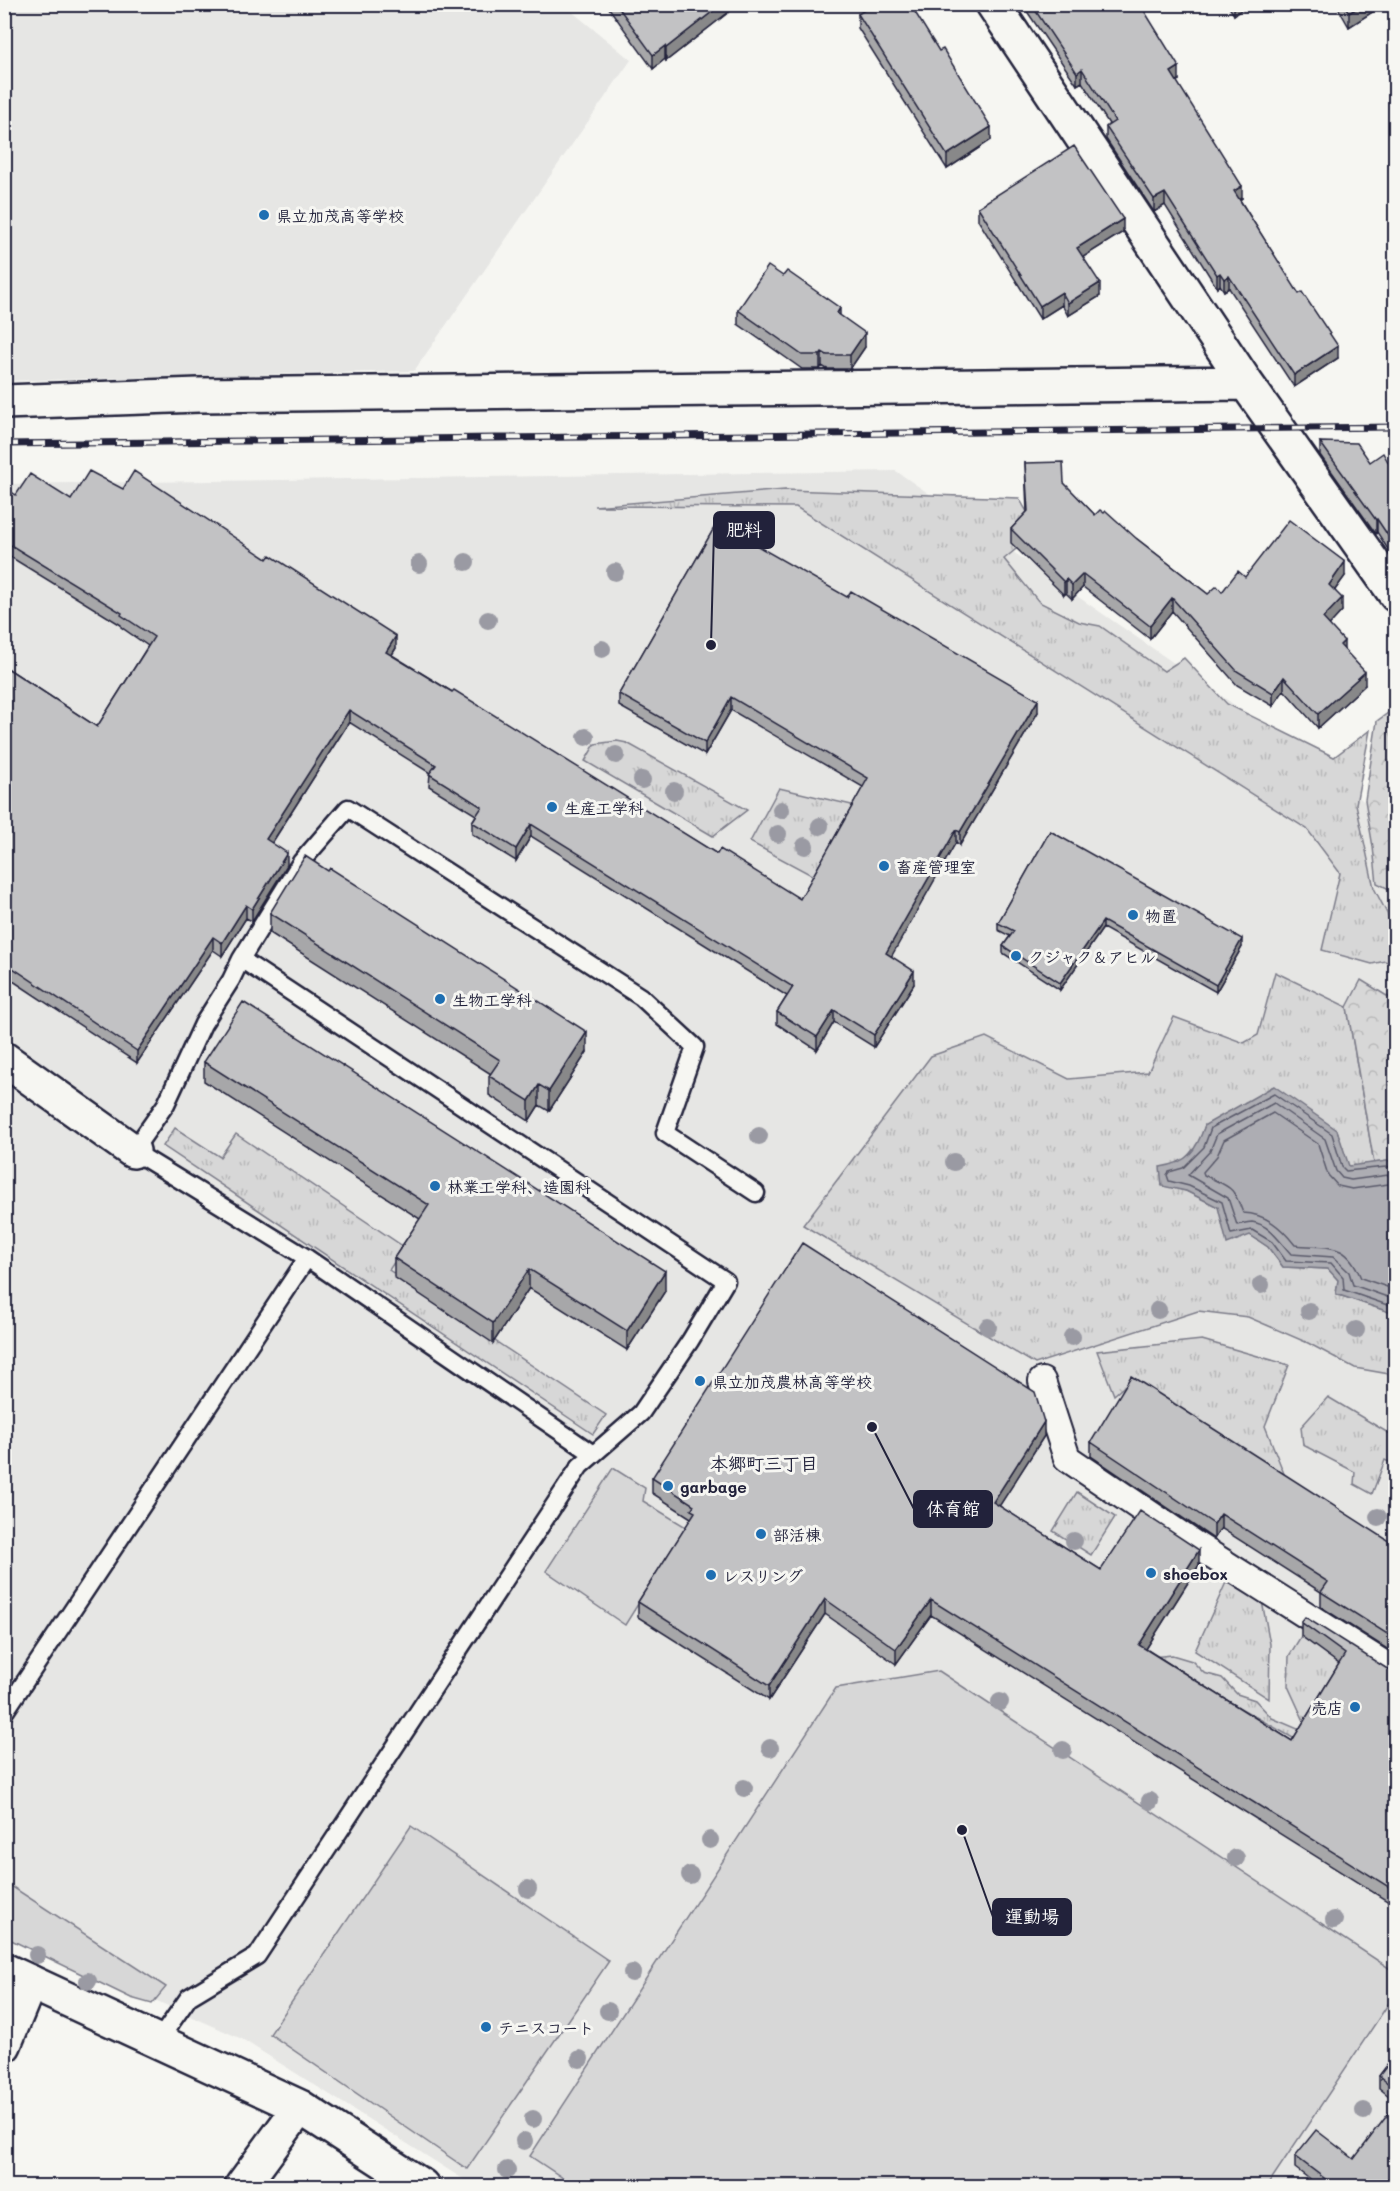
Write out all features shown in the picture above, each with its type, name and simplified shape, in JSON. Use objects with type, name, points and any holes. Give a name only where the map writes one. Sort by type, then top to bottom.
[{"type":"street","points":[[993,4],[1246,383],[1395,595]]},
{"type":"street","points":[[4,402],[199,395],[1246,383]]},
{"type":"street","points":[[4,1059],[133,1152]]},
{"type":"street","points":[[1042,1381],[1067,1458],[1194,1544],[1395,1672]]},
{"type":"street","points":[[4,2045],[17,1976],[300,2107],[422,2187]]},
{"type":"street","points":[[242,2187],[300,2107]]},
{"type":"lane","points":[[593,1454],[307,1258],[133,1152],[166,1104],[203,1024],[301,862],[348,808],[641,997],[695,1047],[665,1133],[756,1193]]},
{"type":"lane","points":[[159,2040],[189,1997],[257,1956],[580,1466],[641,1413],[690,1341],[726,1281],[241,959]]},
{"type":"lane","points":[[4,1713],[307,1258]]},
{"type":"shaded area","name":"県立加茂高等学校","points":[[4,5],[564,5],[631,60],[414,371],[5,381]]},
{"type":"shaded area","name":"県立加茂農林高等学校","points":[[896,471],[1320,764],[1395,828],[1396,2103],[1336,2186],[474,2186],[242,2039],[5,1933],[5,484]]},
{"type":"green space","points":[[785,490],[1019,498],[1038,531],[1004,559],[1039,602],[1079,622],[1100,626],[1164,671],[1184,658],[1227,704],[1334,757],[1370,730],[1356,804],[1374,888],[1395,929],[1395,965],[1385,961],[1372,964],[1322,950],[1340,873],[1307,829],[796,507],[594,506]]},
{"type":"green space","points":[[1395,708],[1395,892],[1377,883],[1365,800],[1377,721]]},
{"type":"green space","points":[[617,741],[627,743],[747,810],[713,836],[585,761],[595,744]]},
{"type":"green space","points":[[779,788],[856,806],[817,878],[750,842]]},
{"type":"green space","points":[[1275,972],[1347,1007],[1374,1163],[1348,1167],[1337,1130],[1205,1125],[1199,1143],[1162,1185],[1186,1191],[1218,1207],[1250,1235],[1268,1247],[1283,1267],[1328,1269],[1338,1280],[1336,1294],[1395,1314],[1395,1375],[1355,1368],[1308,1343],[1248,1317],[1198,1311],[1035,1364],[803,1225],[931,1056],[986,1037],[1069,1079],[1148,1072],[1174,1017],[1244,1043],[1258,1035]]},
{"type":"green space","points":[[1361,980],[1395,1001],[1395,1160],[1374,1163],[1347,1007]]},
{"type":"green space","points":[[175,1128],[220,1157],[236,1134],[404,1247],[389,1270],[606,1415],[593,1434],[163,1146]]},
{"type":"green space","points":[[1202,1340],[1289,1365],[1265,1426],[1289,1486],[1128,1383],[1114,1395],[1097,1351]]},
{"type":"green space","points":[[1328,1397],[1395,1437],[1395,1465],[1385,1460],[1372,1494],[1354,1484],[1355,1472],[1303,1445],[1301,1427]]},
{"type":"green space","points":[[613,1468],[645,1488],[643,1501],[686,1527],[625,1625],[546,1571]]},
{"type":"green space","points":[[1077,1492],[1115,1517],[1091,1555],[1053,1531]]},
{"type":"green space","points":[[1228,1578],[1262,1601],[1270,1644],[1269,1699],[1195,1651]]},
{"type":"green space","points":[[1309,1623],[1350,1650],[1304,1721],[1288,1686],[1289,1656]]},
{"type":"green space","points":[[1172,1655],[1192,1661],[1204,1673],[1222,1678],[1237,1694],[1255,1700],[1272,1718],[1298,1729],[1307,1746],[1151,1657]]},
{"type":"green space","points":[[939,1671],[1395,1972],[1395,1994],[1267,2186],[575,2186],[530,2156],[836,1688]]},
{"type":"green space","points":[[411,1826],[609,1961],[467,2169],[270,2034]]},
{"type":"green space","points":[[4,1882],[166,1987],[152,2004],[131,1998],[5,1937]]},
{"type":"water","points":[[1274,1086],[1337,1130],[1349,1166],[1395,1160],[1395,1314],[1336,1294],[1338,1280],[1328,1269],[1283,1267],[1268,1247],[1250,1235],[1227,1244],[1218,1207],[1186,1191],[1162,1186],[1160,1167],[1178,1162],[1190,1154],[1205,1125]]},
{"type":"building","points":[[616,4],[722,4],[666,48],[665,46],[653,55]]},
{"type":"building","points":[[874,4],[910,4],[939,51],[943,49],[991,127],[947,155],[858,14]]},
{"type":"building","points":[[1031,4],[1140,4],[1179,67],[1171,72],[1242,186],[1234,191],[1299,294],[1302,292],[1338,346],[1294,375],[1229,276],[1224,279],[1220,273],[1217,275],[1165,193],[1154,199],[1106,127],[1115,121],[1082,69],[1077,73]]},
{"type":"building","points":[[1344,4],[1363,4],[1349,13]]},
{"type":"building","points":[[1074,146],[1123,219],[1077,248],[1100,283],[1068,303],[1062,292],[1040,306],[978,207]]},
{"type":"building","points":[[768,266],[783,276],[787,271],[840,308],[837,313],[865,333],[850,355],[827,355],[822,352],[820,355],[802,355],[738,310]]},
{"type":"building","points":[[1320,442],[1357,443],[1370,462],[1383,453],[1391,467],[1395,464],[1395,546],[1377,519]]},
{"type":"building","points":[[1063,462],[1064,483],[1095,515],[1100,510],[1104,513],[1106,511],[1137,539],[1208,594],[1217,586],[1222,592],[1238,571],[1245,577],[1289,520],[1345,562],[1329,585],[1342,598],[1323,618],[1344,641],[1340,645],[1365,672],[1318,714],[1284,677],[1273,693],[1237,671],[1172,598],[1150,626],[1083,574],[1072,585],[1066,579],[1064,582],[1011,529],[1028,511],[1025,463]]},
{"type":"building","points":[[89,471],[123,489],[134,471],[267,559],[270,555],[396,636],[386,652],[452,692],[454,690],[717,854],[720,849],[800,899],[868,778],[731,697],[705,743],[619,694],[717,523],[847,597],[851,591],[1038,700],[960,832],[956,830],[886,953],[914,971],[874,1035],[834,1010],[817,1037],[777,1012],[793,987],[531,824],[516,849],[472,822],[482,807],[429,774],[436,765],[349,710],[266,839],[287,853],[252,909],[246,905],[222,943],[213,937],[137,1051],[4,962],[4,666],[97,727],[154,637],[121,615],[122,613],[9,544],[4,550],[4,487],[16,495],[30,474],[71,500]]},
{"type":"building","points":[[1050,831],[1242,939],[1216,985],[1103,921],[1060,983],[1003,946],[1014,931],[998,923]]},
{"type":"building","name":"生物工学科","points":[[305,856],[328,871],[330,868],[587,1032],[549,1091],[539,1085],[529,1101],[489,1076],[500,1060],[270,913]]},
{"type":"building","name":"林業工学科、造園科","points":[[243,1002],[665,1271],[627,1331],[529,1269],[493,1323],[394,1258],[429,1205],[204,1062]]},
{"type":"building","points":[[802,1243],[1035,1392],[1044,1422],[993,1502],[1101,1570],[1140,1511],[1199,1550],[1139,1645],[1292,1741],[1345,1654],[1301,1622],[1305,1617],[1395,1672],[1395,1891],[931,1600],[896,1649],[825,1599],[769,1686],[638,1602],[695,1512],[691,1510],[694,1505],[652,1478]]},
{"type":"building","points":[[1131,1376],[1395,1545],[1395,1639],[1321,1592],[1328,1582],[1221,1514],[1214,1524],[1091,1442]]},
{"type":"building","points":[[1395,2055],[1395,2089],[1379,2076]]},
{"type":"building","points":[[1395,2105],[1395,2187],[1336,2187],[1295,2156],[1316,2130],[1354,2159]]},
{"type":"railway","points":[[4,444],[1396,427]]},
{"type":"place","name":"県立加茂高等学校","points":[[264,215]]},
{"type":"place","name":"肥料","points":[[711,645]]},
{"type":"place","name":"生産工学科","points":[[552,807]]},
{"type":"place","name":"畜産管理室","points":[[884,866]]},
{"type":"place","name":"物置","points":[[1133,915]]},
{"type":"place","name":"クジャク＆アヒル","points":[[1016,956]]},
{"type":"place","name":"生物工学科","points":[[440,999]]},
{"type":"place","name":"林業工学科、造園科","points":[[435,1186]]},
{"type":"place","name":"県立加茂農林高等学校","points":[[700,1381]]},
{"type":"place","name":"体育館","points":[[872,1427]]},
{"type":"place","name":"garbage","points":[[668,1486]]},
{"type":"place","name":"部活棟","points":[[761,1534]]},
{"type":"place","name":"shoebox","points":[[1151,1573]]},
{"type":"place","name":"レスリング","points":[[711,1575]]},
{"type":"place","name":"売店","points":[[1355,1707]]},
{"type":"place","name":"運動場","points":[[962,1830]]},
{"type":"place","name":"テニスコート","points":[[486,2027]]},
{"type":"district","name":"本郷町三丁目","points":[[764,1463]]}]
